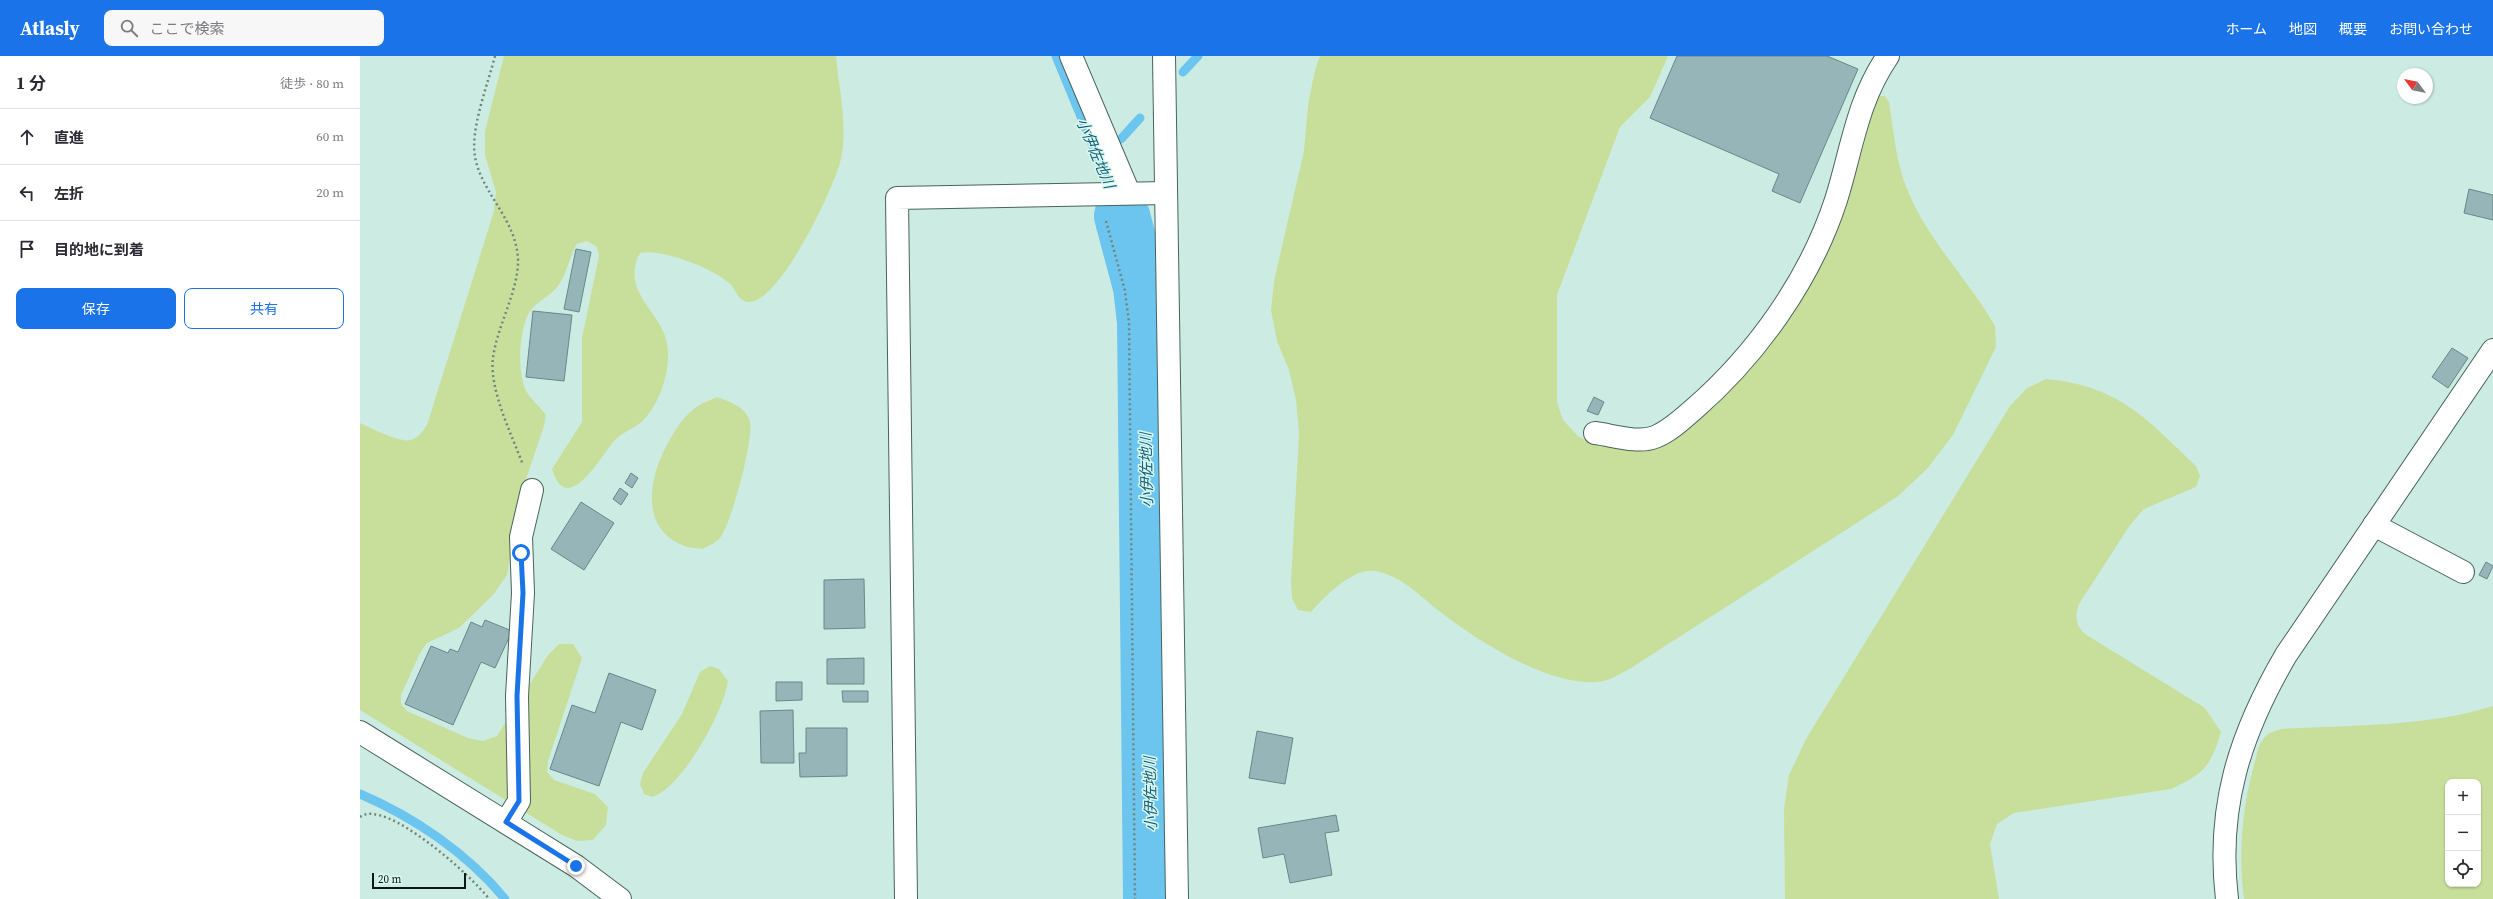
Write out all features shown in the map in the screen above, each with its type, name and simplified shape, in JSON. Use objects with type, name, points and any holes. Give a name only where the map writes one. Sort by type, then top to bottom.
[{"type":"street","points":[[1071,56],[1114,194]]},
{"type":"street","points":[[1164,56],[1177,899]]},
{"type":"street","points":[[1595,433],[1633,439],[1654,438],[1671,428],[1707,397],[1740,363],[1769,327],[1796,287],[1817,245],[1836,201],[1864,98],[1875,76],[1888,56]]},
{"type":"street","points":[[906,899],[897,198],[1166,193]]},
{"type":"street","points":[[2227,899],[2225,832],[2231,785],[2244,739],[2262,696],[2286,655],[2493,350]]},
{"type":"street","points":[[506,822],[519,801],[517,696],[523,593],[521,537],[532,490]]},
{"type":"street","points":[[2374,525],[2463,572]]},
{"type":"street","points":[[360,732],[576,866],[620,899]]},
{"type":"path","points":[[495,56],[476,130],[475,156],[484,180],[510,225],[516,243],[518,261],[515,279],[495,346],[493,374],[495,387],[532,490]]},
{"type":"path","points":[[1114,194],[1129,323],[1135,899]]},
{"type":"path","points":[[360,818],[372,813],[382,815],[425,841],[468,875],[489,899]]},
{"type":"green space","points":[[504,56],[836,56],[842,108],[844,134],[841,159],[837,173],[804,242],[775,285],[761,298],[748,302],[744,301],[739,297],[731,285],[721,277],[686,260],[660,253],[640,253],[635,268],[635,281],[639,292],[661,326],[666,338],[668,352],[667,371],[657,401],[646,418],[617,438],[593,470],[575,486],[566,488],[558,483],[552,469],[582,422],[582,338],[599,256],[597,247],[587,241],[577,244],[564,276],[558,286],[532,309],[526,321],[523,330],[520,353],[520,365],[524,386],[528,394],[546,415],[544,426],[523,488],[507,575],[493,595],[459,628],[427,643],[420,653],[401,695],[401,704],[407,711],[468,738],[483,741],[497,736],[548,655],[559,644],[573,644],[582,658],[548,761],[547,772],[554,780],[595,794],[608,807],[606,825],[593,840],[577,841],[562,835],[360,710],[360,423],[386,434],[406,440],[416,438],[427,425],[494,211],[496,192],[485,155],[485,131]]},
{"type":"green space","points":[[1320,56],[1668,56],[1650,97],[1620,127],[1557,295],[1557,402],[1563,420],[1578,436],[1593,444],[1633,450],[1657,449],[1677,438],[1715,406],[1749,371],[1779,333],[1805,293],[1828,250],[1847,205],[1875,103],[1879,96],[1885,96],[1889,102],[1896,148],[1904,181],[1916,209],[1937,244],[1985,309],[1995,326],[1996,347],[1953,435],[1927,469],[1897,497],[1631,668],[1607,680],[1584,682],[1562,678],[1540,671],[1517,661],[1473,636],[1401,581],[1384,573],[1366,571],[1358,574],[1349,578],[1331,591],[1311,612],[1298,610],[1292,598],[1291,581],[1299,434],[1296,400],[1289,370],[1277,341],[1271,310],[1274,281],[1304,151],[1308,105],[1315,70]]},
{"type":"green space","points":[[2046,379],[2071,383],[2093,389],[2130,407],[2162,433],[2196,466],[2200,476],[2196,487],[2144,509],[2130,525],[2079,604],[2077,620],[2079,627],[2085,634],[2205,708],[2221,732],[2214,753],[2205,768],[2191,779],[2171,789],[2014,813],[1997,824],[1990,844],[1999,899],[1785,899],[1784,808],[1789,775],[1806,739],[2010,406],[2027,388]]},
{"type":"green space","points":[[717,397],[728,401],[745,412],[750,422],[749,445],[735,501],[724,531],[719,539],[703,549],[682,545],[668,536],[659,525],[654,512],[652,498],[653,483],[662,454],[681,422],[693,409]]},
{"type":"green space","points":[[710,666],[719,669],[728,681],[719,711],[710,729],[688,764],[664,791],[652,797],[644,794],[640,784],[643,773],[682,714],[700,672]]},
{"type":"green space","points":[[2493,706],[2493,899],[2244,899],[2241,848],[2244,815],[2257,753],[2262,741],[2267,735],[2281,729],[2361,726],[2441,718]]},
{"type":"building","points":[[1677,56],[1827,56],[1858,69],[1800,203],[1772,191],[1779,174],[1650,118]]},
{"type":"building","points":[[2469,189],[2493,195],[2493,220],[2464,213]]},
{"type":"building","points":[[576,249],[591,252],[579,312],[564,309]]},
{"type":"building","points":[[533,311],[572,315],[564,381],[526,377]]},
{"type":"building","points":[[2452,348],[2468,358],[2448,388],[2432,377]]},
{"type":"building","points":[[1594,397],[1604,402],[1598,415],[1587,411]]},
{"type":"building","points":[[631,473],[638,478],[632,488],[625,483]]},
{"type":"building","points":[[620,488],[628,494],[621,505],[613,499]]},
{"type":"building","points":[[581,502],[614,523],[584,570],[551,549]]},
{"type":"building","points":[[2486,562],[2493,566],[2487,579],[2479,575]]},
{"type":"building","points":[[864,579],[865,628],[824,629],[824,580]]},
{"type":"building","points":[[485,620],[512,631],[495,668],[481,662],[453,725],[405,704],[431,646],[448,653],[450,649],[458,652],[471,622],[482,627]]},
{"type":"building","points":[[864,658],[864,684],[827,684],[827,659]]},
{"type":"building","points":[[609,673],[656,690],[642,730],[621,722],[599,786],[550,769],[572,705],[595,713]]},
{"type":"building","points":[[776,682],[802,682],[802,700],[776,701]]},
{"type":"building","points":[[842,691],[868,691],[868,702],[843,702]]},
{"type":"building","points":[[793,710],[794,763],[761,763],[760,711]]},
{"type":"building","points":[[806,728],[847,728],[847,776],[800,777],[799,753],[806,753]]},
{"type":"building","points":[[1257,731],[1293,738],[1285,784],[1249,778]]},
{"type":"building","points":[[1336,815],[1339,831],[1325,833],[1332,875],[1290,883],[1284,854],[1263,858],[1258,828]]},
{"type":"waterway","name":"小伊佐地川","points":[[1056,56],[1122,216]]},
{"type":"waterway","points":[[1183,72],[1198,56]]},
{"type":"waterway","points":[[1121,139],[1140,118]]},
{"type":"waterway","name":"小伊佐地川","points":[[1122,216],[1141,287],[1145,322],[1151,899]]},
{"type":"waterway","points":[[360,794],[420,825],[438,838],[474,866],[505,899]]},
{"type":"route","points":[[521,553],[523,593],[517,696],[519,801],[506,822],[576,866]]}]
